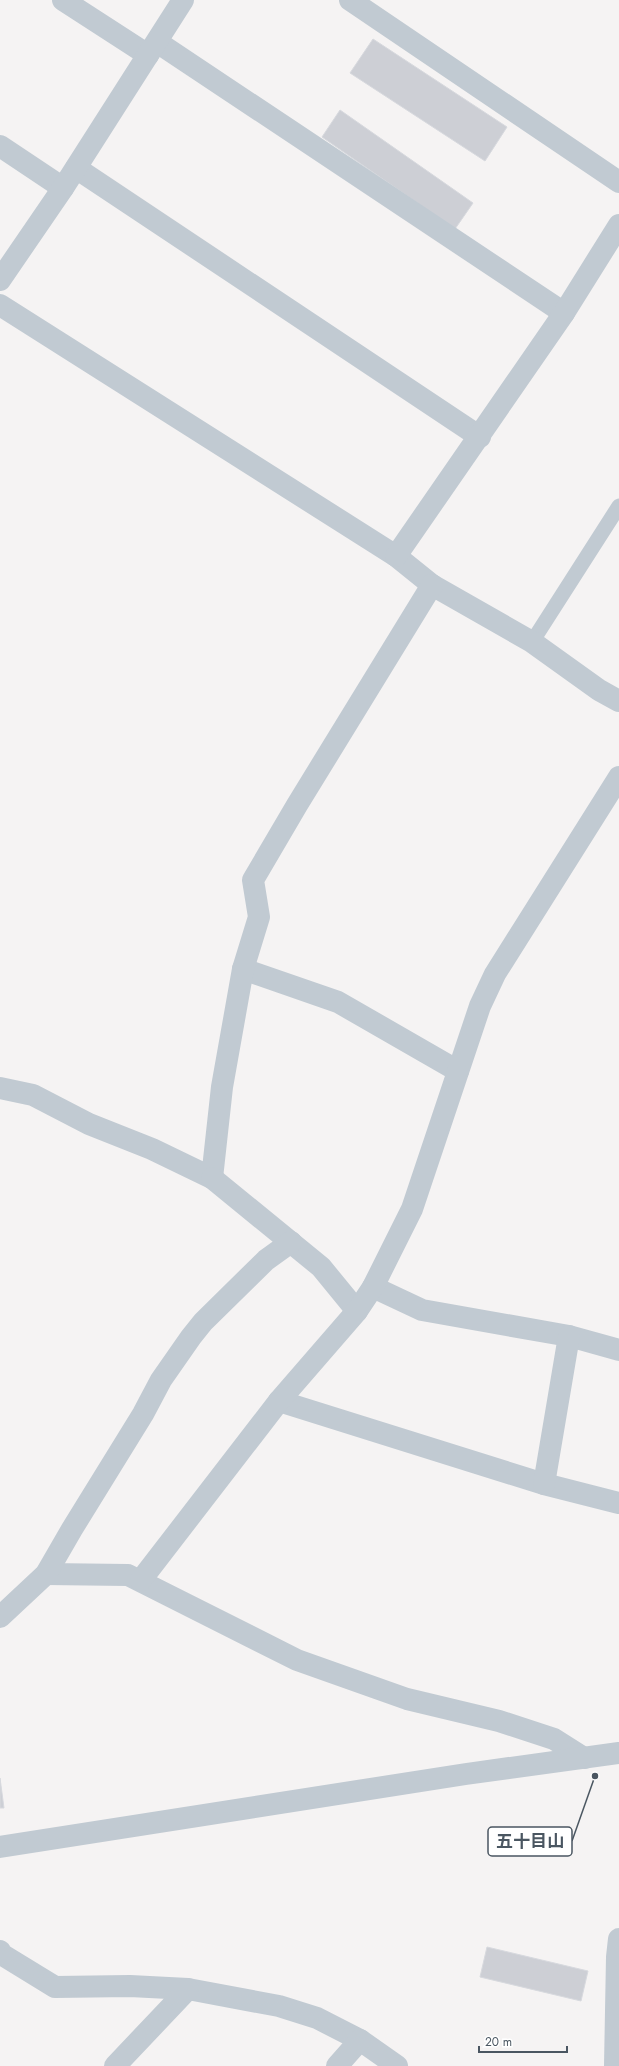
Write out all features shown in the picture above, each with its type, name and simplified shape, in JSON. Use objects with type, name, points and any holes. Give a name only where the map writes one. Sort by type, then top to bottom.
[{"type":"street","points":[[63,0],[152,48],[564,313]]},
{"type":"street","points":[[0,280],[63,188],[183,0]]},
{"type":"street","points":[[350,0],[619,182]]},
{"type":"street","points":[[0,146],[63,188]]},
{"type":"street","points":[[76,168],[480,437]]},
{"type":"street","points":[[396,556],[480,437],[564,313],[619,225]]},
{"type":"street","points":[[0,305],[396,556],[432,585],[532,642],[599,690],[619,701]]},
{"type":"street","points":[[212,1178],[222,1087],[243,969],[259,916],[253,880],[297,805],[432,585]]},
{"type":"street","points":[[141,1580],[279,1401],[356,1311],[373,1288],[412,1209],[480,1006],[498,968],[619,777]]},
{"type":"street","points":[[243,969],[338,1002],[458,1071]]},
{"type":"street","points":[[0,1088],[33,1095],[89,1124],[152,1149],[212,1178],[320,1267],[356,1311]]},
{"type":"street","points":[[0,1617],[46,1574],[143,1414],[161,1380],[191,1337],[203,1322],[266,1260],[291,1242]]},
{"type":"street","points":[[373,1288],[422,1310],[569,1336],[619,1350]]},
{"type":"street","points":[[544,1484],[569,1336]]},
{"type":"street","points":[[279,1401],[544,1484],[619,1503]]},
{"type":"street","points":[[46,1574],[128,1575],[141,1580],[297,1660],[407,1698],[507,1723],[554,1739],[584,1758]]},
{"type":"street","points":[[0,1847],[466,1774],[619,1753]]},
{"type":"street","points":[[615,2066],[618,2003],[617,1957],[619,1939]]},
{"type":"street","points":[[0,1953],[55,1987],[130,1986],[188,1989],[285,2008],[317,2018],[360,2040],[397,2066]]},
{"type":"street","points":[[115,2066],[188,1989]]},
{"type":"street","points":[[336,2066],[360,2040]]},
{"type":"lane","points":[[532,642],[619,506]]},
{"type":"building","points":[[373,39],[507,127],[485,161],[350,73]]},
{"type":"building","points":[[340,110],[473,203],[455,229],[322,137]]},
{"type":"building","points":[[0,1778],[4,1808],[0,1808]]},
{"type":"building","points":[[487,1947],[588,1971],[581,2001],[480,1977]]},
{"type":"place","name":"五十目山","points":[[595,1776]]}]
